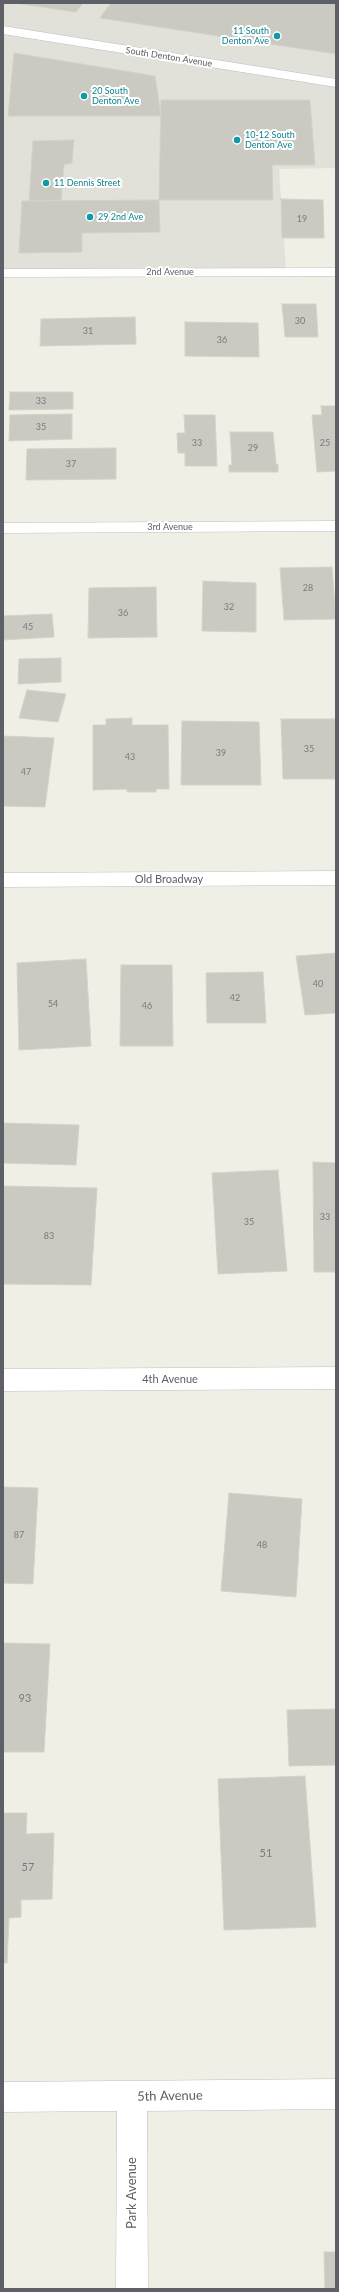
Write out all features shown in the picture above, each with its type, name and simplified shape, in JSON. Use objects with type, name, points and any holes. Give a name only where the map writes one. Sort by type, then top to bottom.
[{"type":"street","name":"South Denton Avenue","points":[[3,30],[336,83]]},
{"type":"street","name":"2nd Avenue","points":[[3,273],[336,272]]},
{"type":"street","name":"3rd Avenue","points":[[3,528],[336,526]]},
{"type":"street","name":"Old Broadway","points":[[3,880],[336,878]]},
{"type":"street","name":"4th Avenue","points":[[3,1380],[336,1378]]},
{"type":"street","name":"5th Avenue","points":[[3,2097],[336,2094]]},
{"type":"street","name":"Park Avenue","points":[[132,2096],[132,2289]]},
{"type":"shaded area","points":[[3,3],[336,3],[336,168],[279,169],[286,270],[3,271]]},
{"type":"building","points":[[15,3],[83,3],[76,12]]},
{"type":"building","name":"11 South Denton Ave","points":[[111,3],[336,3],[336,54],[100,18]]},
{"type":"building","name":"20 South Denton Ave","points":[[14,53],[155,76],[161,116],[8,116]]},
{"type":"building","name":"10-12 South Denton Ave","points":[[161,100],[310,100],[315,165],[272,165],[273,200],[159,200]]},
{"type":"building","name":"11 Dennis Street","points":[[74,140],[72,163],[64,165],[61,200],[29,201],[33,141]]},
{"type":"building","points":[[281,199],[323,200],[324,238],[282,238]]},
{"type":"building","name":"29 2nd Ave","points":[[159,200],[160,232],[82,233],[82,252],[19,253],[22,201]]},
{"type":"building","points":[[282,304],[316,304],[318,337],[285,337]]},
{"type":"building","points":[[135,317],[136,344],[40,346],[41,319]]},
{"type":"building","points":[[185,322],[258,323],[259,357],[185,356]]},
{"type":"building","points":[[10,392],[73,392],[73,409],[9,410]]},
{"type":"building","points":[[321,406],[336,406],[336,471],[317,472],[312,415],[322,415]]},
{"type":"building","points":[[72,414],[72,439],[9,441],[10,415]]},
{"type":"building","points":[[184,415],[215,415],[217,466],[185,466],[185,453],[178,453],[177,433],[185,433]]},
{"type":"building","points":[[230,432],[273,432],[278,472],[229,472],[229,465],[232,465]]},
{"type":"building","points":[[116,448],[116,479],[26,480],[27,449]]},
{"type":"building","points":[[332,567],[336,619],[284,620],[280,568]]},
{"type":"building","points":[[203,581],[256,583],[256,632],[202,631]]},
{"type":"building","points":[[156,587],[157,637],[88,638],[89,588]]},
{"type":"building","points":[[52,614],[54,637],[3,640],[3,616]]},
{"type":"building","points":[[61,658],[61,682],[18,684],[19,659]]},
{"type":"building","points":[[27,690],[66,694],[58,722],[19,718]]},
{"type":"building","points":[[132,718],[132,725],[168,725],[169,789],[156,789],[156,792],[127,792],[127,789],[93,790],[93,725],[106,725],[106,719]]},
{"type":"building","points":[[281,719],[336,719],[336,779],[283,779]]},
{"type":"building","points":[[182,721],[259,722],[261,785],[181,785]]},
{"type":"building","points":[[3,736],[54,738],[45,807],[3,806]]},
{"type":"building","points":[[336,953],[336,1013],[305,1015],[296,956]]},
{"type":"building","points":[[86,959],[91,1046],[19,1050],[17,963]]},
{"type":"building","points":[[121,965],[172,965],[173,1046],[120,1046]]},
{"type":"building","points":[[263,972],[266,1023],[207,1023],[206,973]]},
{"type":"building","points":[[3,1123],[79,1125],[76,1165],[3,1163]]},
{"type":"building","points":[[313,1162],[336,1163],[336,1272],[314,1272]]},
{"type":"building","points":[[278,1170],[287,1271],[218,1274],[212,1173]]},
{"type":"building","points":[[3,1186],[97,1188],[91,1285],[3,1284]]},
{"type":"building","points":[[3,1487],[38,1488],[33,1584],[3,1583]]},
{"type":"building","points":[[229,1493],[302,1499],[296,1597],[221,1591]]},
{"type":"building","points":[[3,1643],[50,1644],[44,1752],[3,1752]]},
{"type":"building","points":[[336,1709],[336,1765],[289,1766],[287,1710]]},
{"type":"building","points":[[305,1776],[316,1927],[224,1930],[218,1779]]},
{"type":"building","points":[[3,1813],[27,1813],[26,1834],[54,1833],[52,1899],[21,1900],[21,1917],[9,1918],[7,1963],[3,1963]]},
{"type":"building","points":[[324,2252],[336,2252],[336,2289],[325,2289]]},
{"type":"place","name":"11 South Denton Ave","points":[[277,36]]},
{"type":"place","name":"20 South Denton Ave","points":[[84,96]]},
{"type":"place","name":"10-12 South Denton Ave","points":[[237,140]]},
{"type":"place","name":"11 Dennis Street","points":[[46,183]]},
{"type":"place","name":"29 2nd Ave","points":[[90,217]]}]
